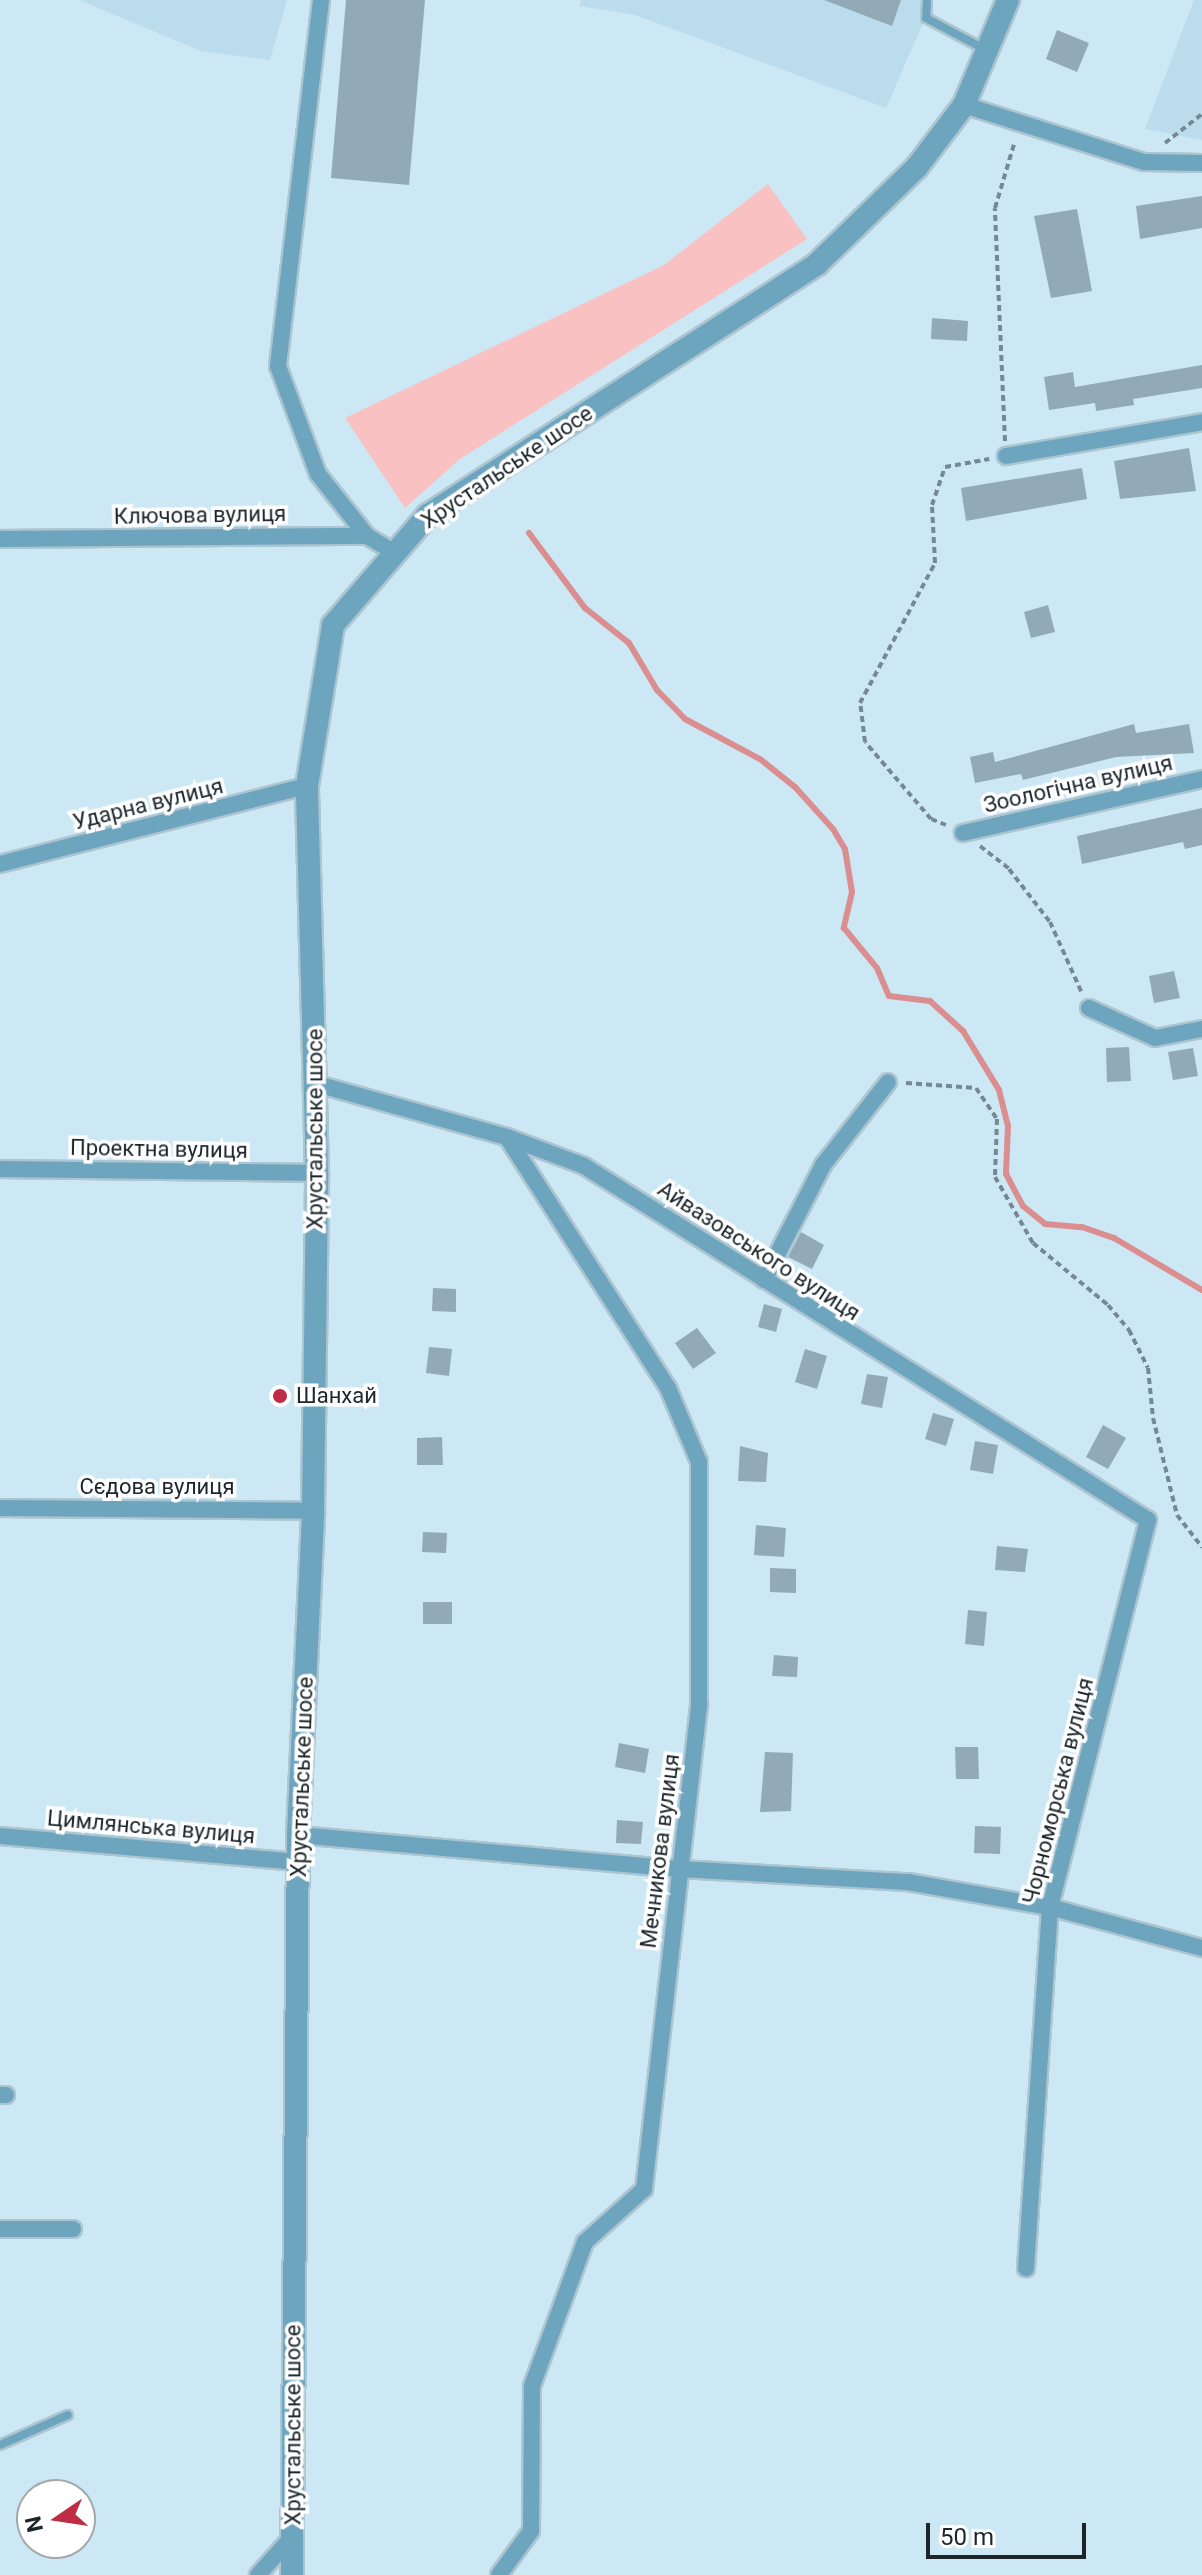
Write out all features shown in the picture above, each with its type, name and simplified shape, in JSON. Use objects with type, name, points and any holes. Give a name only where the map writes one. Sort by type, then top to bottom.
[{"type":"street","points":[[321,0],[278,366],[318,474],[367,536],[395,553]]},
{"type":"street","name":"Хрустальське шосе","points":[[292,2575],[298,1835],[313,1511],[317,1173],[307,786],[333,625],[428,515],[817,264],[917,167],[964,105],[1008,0]]},
{"type":"street","points":[[964,105],[1144,162],[1202,163]]},
{"type":"street","points":[[1006,456],[1202,422]]},
{"type":"street","name":"Ключова вулиця","points":[[0,539],[367,536]]},
{"type":"street","name":"Зоологічна вулиця","points":[[963,833],[1202,779]]},
{"type":"street","name":"Ударна вулиця","points":[[0,864],[307,786]]},
{"type":"street","points":[[1089,1008],[1155,1038],[1202,1029]]},
{"type":"street","points":[[764,1280],[823,1165],[888,1082]]},
{"type":"street","name":"Айвазовського вулиця","points":[[317,1084],[507,1137],[584,1166],[1148,1520]]},
{"type":"street","name":"Мечникова вулиця","points":[[499,2575],[531,2531],[532,2386],[585,2242],[644,2189],[699,1704],[699,1462],[668,1388],[507,1137]]},
{"type":"street","name":"Проектна вулиця","points":[[0,1169],[317,1173]]},
{"type":"street","name":"Сєдова вулиця","points":[[0,1508],[313,1511]]},
{"type":"street","name":"Чорноморська вулиця","points":[[1026,2268],[1050,1907],[1148,1520]]},
{"type":"street","points":[[298,1835],[680,1869],[908,1882],[1050,1907],[1202,1948]]},
{"type":"street","name":"Цимлянська вулиця","points":[[0,1836],[298,1862]]},
{"type":"street","points":[[0,2229],[73,2229]]},
{"type":"street","points":[[258,2575],[292,2537]]},
{"type":"lane","points":[[927,0],[926,18],[987,50]]},
{"type":"lane","points":[[0,2445],[68,2415]]},
{"type":"path","points":[[1158,149],[1202,114]]},
{"type":"path","points":[[1020,123],[995,208],[1006,456],[945,467],[932,505],[935,563],[860,703],[865,742],[931,819],[963,833],[1009,869],[1050,922],[1089,1008]]},
{"type":"path","points":[[888,1082],[976,1088],[997,1119],[995,1177],[1033,1243],[1108,1305],[1129,1330],[1148,1368],[1153,1418],[1177,1515],[1202,1547]]},
{"type":"shaded area","points":[[79,0],[287,0],[270,60],[201,51]]},
{"type":"shaded area","points":[[581,0],[933,0],[886,108],[635,15],[579,6]]},
{"type":"shaded area","points":[[1194,0],[1202,0],[1202,140],[1145,129]]},
{"type":"shaded area","points":[[768,184],[807,239],[460,459],[405,508],[345,418],[664,265]]},
{"type":"building","points":[[346,0],[425,0],[409,185],[331,178]]},
{"type":"building","points":[[824,0],[901,0],[892,26]]},
{"type":"building","points":[[1057,30],[1089,43],[1077,72],[1046,59]]},
{"type":"building","points":[[1202,196],[1202,228],[1140,239],[1136,206]]},
{"type":"building","points":[[1077,209],[1092,291],[1051,298],[1034,216]]},
{"type":"building","points":[[932,318],[968,321],[967,341],[931,339]]},
{"type":"building","points":[[1202,365],[1202,388],[1133,399],[1134,405],[1096,411],[1095,403],[1049,410],[1044,377],[1073,372],[1075,387]]},
{"type":"building","points":[[1189,448],[1196,491],[1120,499],[1114,461]]},
{"type":"building","points":[[1082,468],[1087,499],[966,521],[961,488]]},
{"type":"building","points":[[1048,605],[1055,632],[1031,638],[1024,612]]},
{"type":"building","points":[[1134,724],[1136,733],[1189,724],[1194,753],[1116,757],[1023,780],[1021,774],[975,783],[970,757],[993,752],[995,762]]},
{"type":"building","points":[[1202,808],[1202,845],[1185,849],[1183,842],[1082,864],[1077,836]]},
{"type":"building","points":[[1174,971],[1180,998],[1154,1003],[1149,976]]},
{"type":"building","points":[[1129,1047],[1131,1081],[1107,1082],[1106,1048]]},
{"type":"building","points":[[1193,1048],[1198,1076],[1173,1080],[1168,1052]]},
{"type":"building","points":[[801,1232],[824,1245],[812,1269],[788,1257]]},
{"type":"building","points":[[433,1288],[456,1289],[456,1312],[432,1311]]},
{"type":"building","points":[[764,1304],[782,1309],[776,1332],[758,1327]]},
{"type":"building","points":[[697,1328],[716,1353],[693,1369],[675,1343]]},
{"type":"building","points":[[429,1347],[452,1349],[449,1376],[426,1373]]},
{"type":"building","points":[[805,1349],[827,1356],[817,1389],[795,1382]]},
{"type":"building","points":[[867,1374],[888,1377],[882,1408],[861,1404]]},
{"type":"building","points":[[933,1413],[954,1419],[946,1446],[925,1439]]},
{"type":"building","points":[[1103,1425],[1126,1438],[1108,1469],[1086,1457]]},
{"type":"building","points":[[442,1437],[443,1465],[417,1465],[417,1438]]},
{"type":"building","points":[[975,1441],[998,1445],[993,1474],[970,1470]]},
{"type":"building","points":[[740,1446],[768,1453],[766,1482],[738,1481]]},
{"type":"building","points":[[756,1525],[786,1528],[784,1557],[754,1555]]},
{"type":"building","points":[[423,1532],[447,1533],[446,1553],[422,1552]]},
{"type":"building","points":[[997,1546],[1028,1549],[1025,1572],[995,1570]]},
{"type":"building","points":[[770,1568],[796,1569],[796,1593],[770,1592]]},
{"type":"building","points":[[423,1602],[452,1602],[452,1624],[423,1624]]},
{"type":"building","points":[[968,1610],[987,1612],[984,1646],[965,1644]]},
{"type":"building","points":[[774,1655],[798,1657],[797,1677],[772,1676]]},
{"type":"building","points":[[619,1743],[649,1749],[645,1773],[615,1767]]},
{"type":"building","points":[[955,1747],[978,1747],[979,1779],[956,1779]]},
{"type":"building","points":[[765,1752],[793,1753],[791,1811],[760,1812]]},
{"type":"building","points":[[617,1820],[643,1822],[641,1844],[616,1843]]},
{"type":"building","points":[[975,1826],[1001,1827],[1000,1854],[974,1853]]},
{"type":"waterway","points":[[529,533],[585,608],[629,643],[657,690],[685,719],[760,759],[795,787],[833,829],[845,849],[852,892],[844,928],[877,968],[889,996],[930,1001],[963,1031],[999,1090],[1008,1126],[1006,1174],[1023,1206],[1045,1224],[1082,1227],[1114,1238],[1202,1290]]},
{"type":"place","name":"Шанхай","points":[[280,1396]]}]
